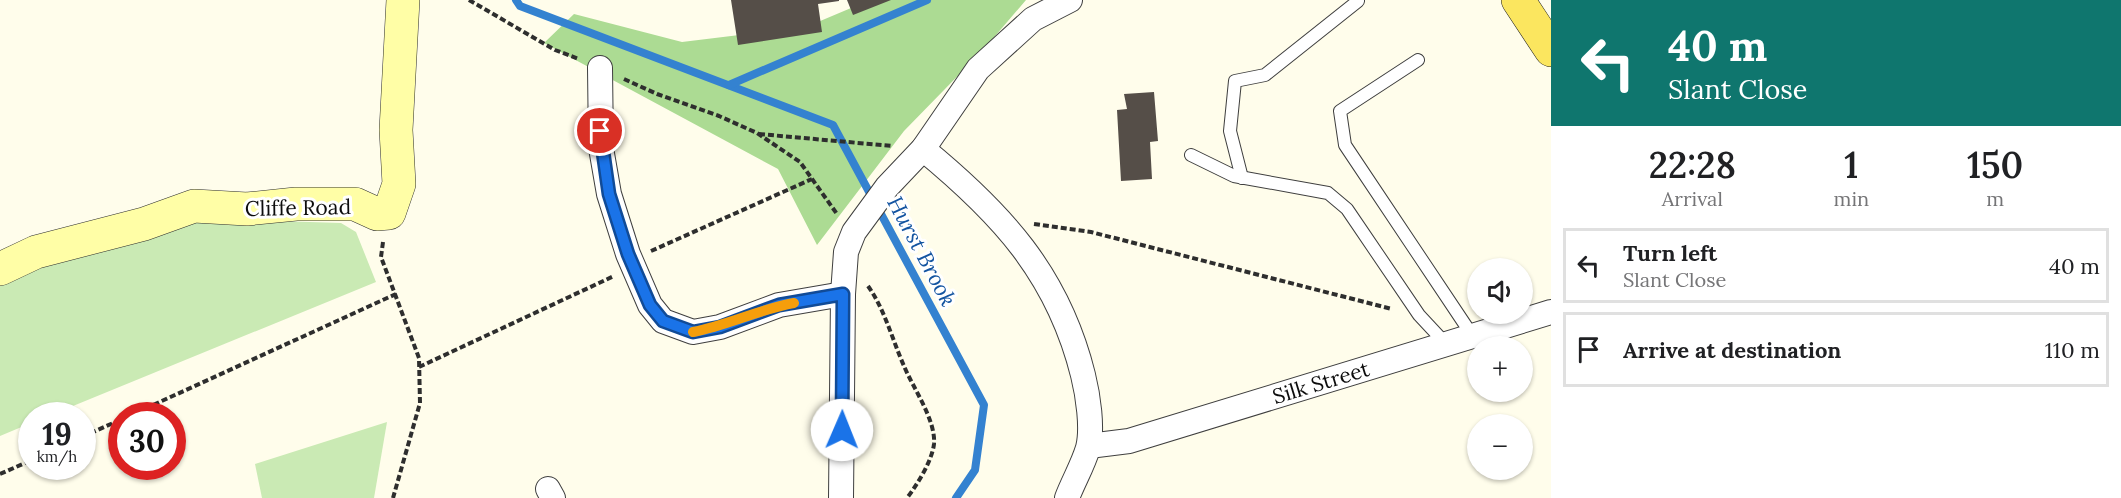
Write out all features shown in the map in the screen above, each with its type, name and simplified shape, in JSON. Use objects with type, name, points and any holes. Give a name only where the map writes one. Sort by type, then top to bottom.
[{"type":"main road","points":[[1518,0],[1551,50]]},
{"type":"street","name":"Cliffe Road","points":[[0,270],[36,252],[144,224],[194,206],[247,209],[296,204],[355,204],[377,214],[389,213],[399,184],[396,130],[403,0]]},
{"type":"street","points":[[841,498],[843,294],[846,252],[854,232],[869,208],[887,186],[923,149],[978,69],[1033,19],[1070,0]]},
{"type":"street","points":[[600,68],[601,148],[609,194],[632,263],[650,305],[663,321],[693,332],[720,327],[779,305],[843,294]]},
{"type":"street","points":[[923,149],[978,196],[1018,241],[1049,286],[1074,339],[1088,397],[1089,446],[1066,498]]},
{"type":"street","name":"Silk Street","points":[[1089,446],[1129,441],[1551,312]]},
{"type":"lane","points":[[1242,178],[1230,131],[1235,81],[1266,75],[1358,1]]},
{"type":"lane","points":[[1418,60],[1340,111],[1345,145],[1472,335]]},
{"type":"lane","points":[[1191,155],[1234,176],[1328,193],[1347,210],[1419,315],[1446,344]]},
{"type":"path","points":[[469,0],[555,50],[657,94],[719,116],[757,133],[800,162],[839,216],[846,252],[879,302],[905,368],[927,410],[934,444],[919,482],[907,498]]},
{"type":"path","points":[[757,133],[867,144]]},
{"type":"path","points":[[419,367],[632,263],[812,179]]},
{"type":"path","points":[[377,214],[385,229],[381,256],[419,358],[420,403],[393,498]]},
{"type":"path","points":[[998,219],[1091,232],[1419,315]]},
{"type":"path","points":[[160,402],[396,294]]},
{"type":"path","points":[[0,474],[18,466]]},
{"type":"green space","points":[[870,0],[1026,0],[984,49],[904,131],[817,245],[778,169],[544,43],[574,14],[682,42],[806,27]]},
{"type":"green space","points":[[193,221],[341,223],[356,232],[376,282],[83,402],[18,402],[18,428],[0,436],[0,280]]},
{"type":"green space","points":[[387,422],[374,498],[262,498],[255,464]]},
{"type":"building","points":[[731,0],[839,1],[818,4],[822,32],[738,45]]},
{"type":"building","points":[[847,0],[891,0],[853,15]]},
{"type":"building","points":[[1154,92],[1158,141],[1150,142],[1152,179],[1121,181],[1117,110],[1127,109],[1124,94]]},
{"type":"waterway","name":"Hurst Brook","points":[[516,0],[520,6],[833,125],[984,405],[975,470],[956,498]]},
{"type":"waterway","points":[[729,85],[927,0]]},
{"type":"slow traffic","points":[[693,332],[720,327],[779,305],[794,303]]},
{"type":"route","points":[[600,131],[609,194],[628,254],[650,305],[663,321],[693,332],[720,327],[779,305],[843,294],[842,430]]}]
